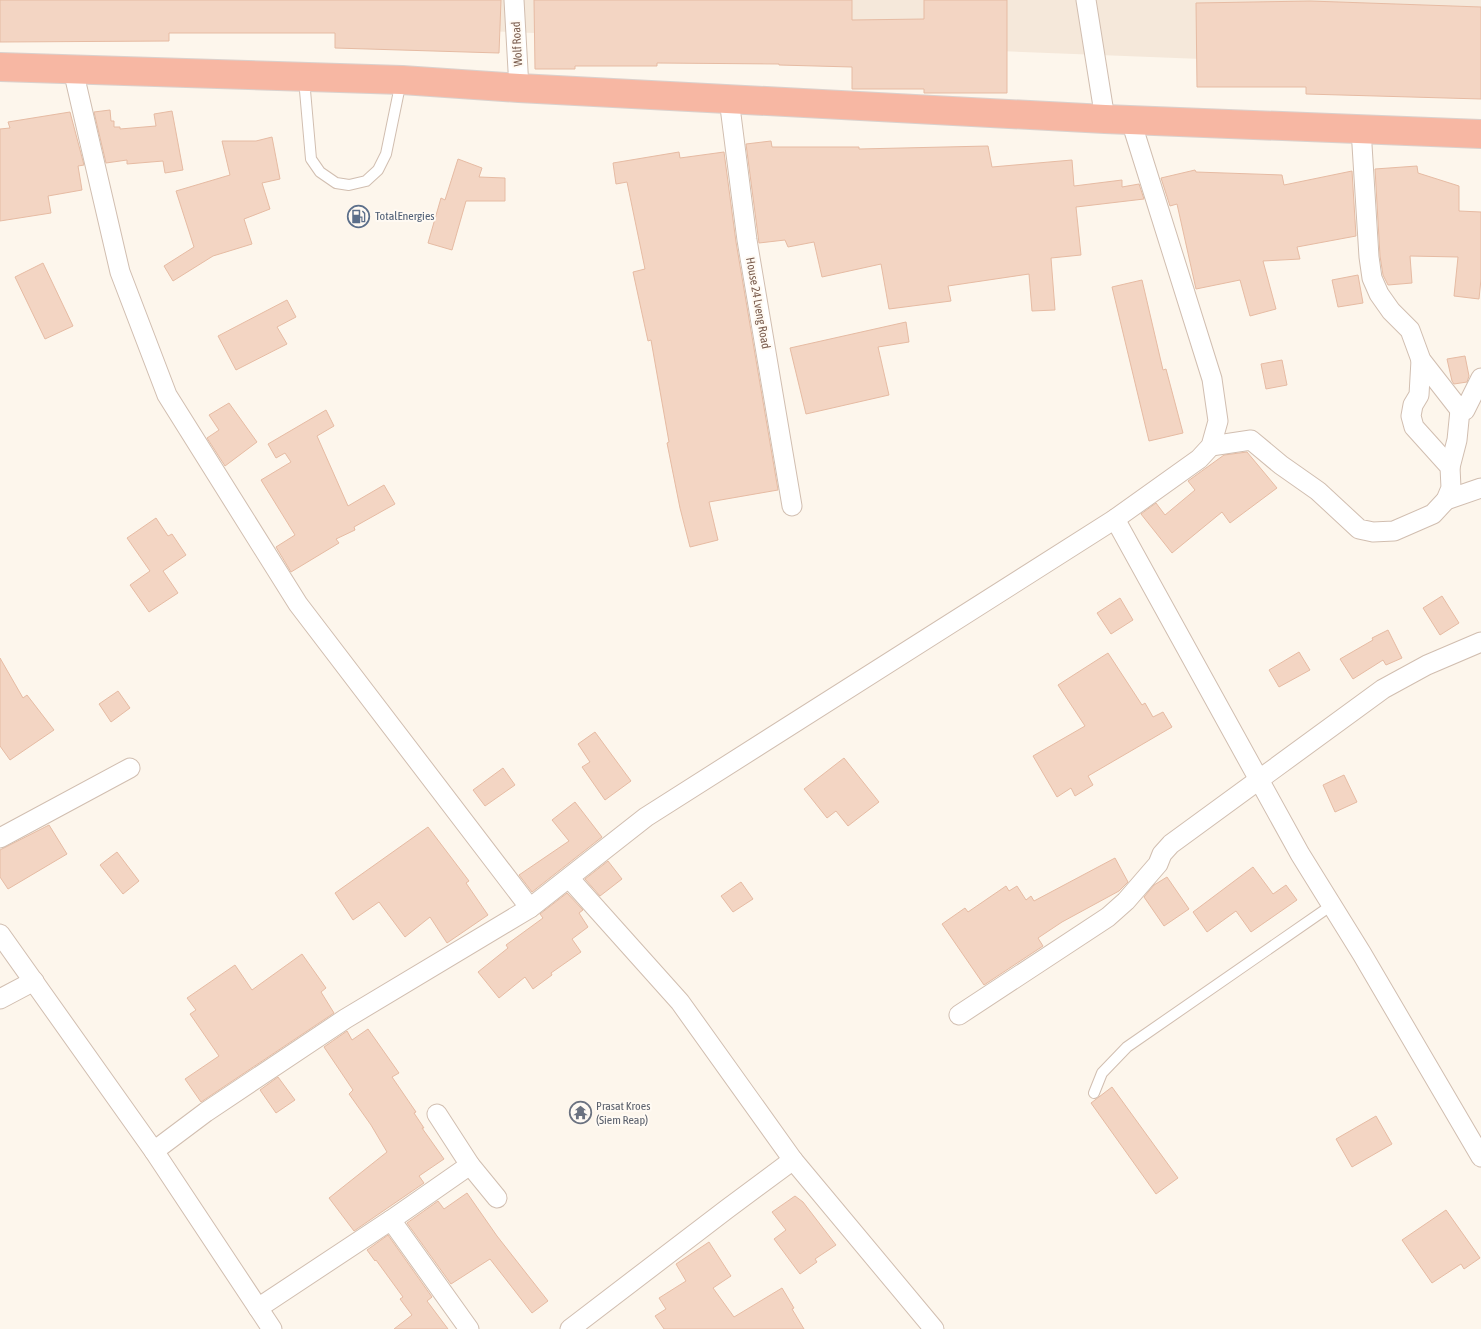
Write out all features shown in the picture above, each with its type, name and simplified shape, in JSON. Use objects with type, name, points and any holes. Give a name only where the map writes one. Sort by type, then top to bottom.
[{"type":"highway","points":[[0,67],[402,80],[1118,120],[1481,134]]},
{"type":"street","name":"Wolf Road","points":[[514,0],[519,88]]},
{"type":"street","points":[[154,1151],[206,1112],[345,1019],[530,908],[646,817],[1115,519],[1199,459],[1211,446],[1218,421],[1212,379],[1118,120],[1086,0]]},
{"type":"street","points":[[73,70],[120,272],[167,395],[298,604],[530,908]]},
{"type":"street","name":"House 24 Lveng Road","points":[[729,99],[748,240],[792,506]]},
{"type":"street","points":[[1211,446],[1251,440],[1281,465],[1318,491],[1359,529],[1372,532],[1394,531],[1433,514],[1446,500],[1451,488],[1450,467],[1457,440],[1460,410],[1421,360],[1410,330],[1391,311],[1379,294],[1372,278],[1361,129]]},
{"type":"street","points":[[1421,360],[1418,395],[1410,416],[1414,427],[1450,467]]},
{"type":"street","points":[[1460,410],[1465,410],[1481,378]]},
{"type":"street","points":[[1446,500],[1481,488]]},
{"type":"street","points":[[1115,519],[1300,854],[1481,1156]]},
{"type":"street","points":[[959,1015],[1108,917],[1126,901],[1158,864],[1162,854],[1171,844],[1383,689],[1428,665],[1481,642]]},
{"type":"street","points":[[0,838],[130,768]]},
{"type":"street","points":[[569,878],[680,1002],[793,1160],[934,1329]]},
{"type":"street","points":[[0,934],[154,1151],[272,1329]]},
{"type":"street","points":[[0,999],[34,981]]},
{"type":"street","points":[[437,1114],[470,1165],[497,1198]]},
{"type":"street","points":[[570,1329],[727,1208],[793,1160]]},
{"type":"street","points":[[258,1308],[470,1165]]},
{"type":"street","points":[[391,1220],[469,1329]]},
{"type":"lane","points":[[304,77],[311,159],[320,172],[336,183],[349,185],[366,181],[378,170],[386,154],[402,80]]},
{"type":"lane","points":[[1094,1093],[1102,1073],[1127,1047],[1332,905]]},
{"type":"shaded area","points":[[0,0],[1481,0],[1481,70],[0,12]]},
{"type":"building","points":[[0,0],[501,0],[499,53],[335,48],[335,33],[169,33],[169,41],[0,42]]},
{"type":"building","points":[[534,0],[852,0],[852,20],[924,19],[924,0],[1007,0],[1007,93],[924,93],[924,89],[852,89],[852,67],[779,64],[657,63],[657,66],[575,66],[575,69],[535,69]]},
{"type":"building","points":[[1310,1],[1481,7],[1481,99],[1306,94],[1306,87],[1197,87],[1196,3]]},
{"type":"building","points":[[110,110],[111,121],[114,121],[114,127],[120,127],[120,129],[156,126],[154,114],[172,111],[183,170],[165,173],[163,161],[127,164],[127,160],[106,163],[94,112]]},
{"type":"building","points":[[70,112],[84,165],[78,166],[82,190],[48,196],[51,213],[0,221],[0,129],[10,128],[8,122]]},
{"type":"building","points":[[272,137],[280,179],[262,183],[270,209],[244,219],[252,244],[213,256],[173,281],[164,266],[194,247],[176,191],[230,175],[222,141],[256,141]]},
{"type":"building","points":[[771,141],[772,147],[859,147],[859,149],[988,146],[992,167],[1072,160],[1074,186],[1122,180],[1122,187],[1139,184],[1144,199],[1076,207],[1081,255],[1051,258],[1055,310],[1032,311],[1029,274],[948,286],[951,301],[889,309],[881,264],[822,277],[814,242],[788,247],[785,240],[759,243],[746,144]]},
{"type":"building","points":[[679,152],[680,158],[724,152],[736,242],[778,490],[709,502],[718,540],[690,547],[667,443],[669,442],[651,340],[648,341],[633,272],[645,269],[627,182],[616,184],[613,163]]},
{"type":"building","points":[[458,159],[482,168],[479,177],[505,178],[505,201],[466,201],[452,250],[428,243],[441,198],[445,200]]},
{"type":"building","points":[[1417,166],[1418,173],[1459,186],[1459,211],[1481,212],[1481,279],[1479,299],[1454,296],[1458,257],[1410,256],[1412,283],[1388,285],[1383,275],[1380,256],[1375,169]]},
{"type":"building","points":[[1195,170],[1196,172],[1282,175],[1284,185],[1352,171],[1356,236],[1297,247],[1300,259],[1263,261],[1276,309],[1250,316],[1240,280],[1196,289],[1177,204],[1170,206],[1161,178]]},
{"type":"building","points":[[43,263],[73,326],[45,339],[15,277]]},
{"type":"building","points":[[1358,275],[1363,303],[1338,307],[1332,280]]},
{"type":"building","points":[[1142,280],[1163,370],[1166,369],[1183,433],[1149,441],[1112,287]]},
{"type":"building","points":[[287,300],[296,317],[277,327],[287,344],[236,370],[218,336]]},
{"type":"building","points":[[906,322],[909,342],[878,347],[889,395],[806,414],[790,348]]},
{"type":"building","points":[[1465,356],[1469,376],[1467,382],[1454,384],[1447,359]]},
{"type":"building","points":[[1282,360],[1287,385],[1266,389],[1261,364]]},
{"type":"building","points":[[229,403],[257,442],[225,466],[207,438],[219,430],[209,415]]},
{"type":"building","points":[[326,410],[334,426],[317,436],[348,506],[384,485],[395,504],[354,527],[355,530],[336,539],[339,543],[291,572],[276,547],[295,535],[261,480],[291,462],[285,453],[276,458],[268,444]]},
{"type":"building","points":[[1247,452],[1277,488],[1230,523],[1222,512],[1172,553],[1141,514],[1156,503],[1165,515],[1195,490],[1188,481],[1224,455]]},
{"type":"building","points":[[156,518],[168,536],[172,534],[186,555],[163,571],[178,593],[149,612],[130,585],[150,571],[127,538]]},
{"type":"building","points":[[1442,596],[1459,623],[1440,635],[1423,608]]},
{"type":"building","points":[[1120,598],[1133,620],[1111,634],[1097,613]]},
{"type":"building","points":[[1388,630],[1402,658],[1386,665],[1383,660],[1353,679],[1340,659]]},
{"type":"building","points":[[1299,652],[1310,670],[1279,687],[1269,670]]},
{"type":"building","points":[[1108,653],[1142,705],[1145,703],[1153,717],[1163,712],[1172,727],[1088,776],[1093,785],[1075,796],[1071,788],[1057,797],[1033,756],[1085,726],[1058,685]]},
{"type":"building","points":[[0,658],[23,698],[27,695],[54,730],[10,760],[0,746]]},
{"type":"building","points":[[118,691],[130,708],[111,722],[99,704]]},
{"type":"building","points":[[595,732],[631,781],[605,800],[582,767],[590,762],[578,744]]},
{"type":"building","points":[[844,758],[879,802],[848,826],[836,811],[827,818],[804,789]]},
{"type":"building","points":[[503,768],[515,785],[485,806],[473,790]]},
{"type":"building","points":[[1344,775],[1357,802],[1335,812],[1323,785]]},
{"type":"building","points":[[575,802],[602,837],[532,892],[519,875],[569,841],[552,820]]},
{"type":"building","points":[[49,825],[67,854],[8,889],[0,877],[0,850]]},
{"type":"building","points":[[428,827],[469,881],[466,883],[488,915],[447,943],[430,917],[405,937],[379,902],[353,920],[335,893]]},
{"type":"building","points":[[117,852],[139,881],[123,894],[100,865]]},
{"type":"building","points":[[1115,858],[1128,882],[1119,891],[1062,922],[1038,938],[1043,946],[984,985],[942,924],[965,908],[968,912],[1006,886],[1009,891],[1017,886],[1026,900],[1031,896],[1034,901]]},
{"type":"building","points":[[608,861],[622,879],[600,896],[585,879]]},
{"type":"building","points":[[1253,867],[1273,894],[1286,885],[1297,900],[1251,932],[1236,911],[1207,932],[1193,912]]},
{"type":"building","points":[[1167,877],[1189,909],[1164,926],[1144,897],[1154,885]]},
{"type":"building","points":[[741,882],[753,899],[733,912],[721,896]]},
{"type":"building","points":[[567,893],[583,910],[579,913],[588,927],[572,939],[581,952],[551,973],[552,975],[533,989],[525,977],[499,998],[478,972],[508,948],[506,945],[543,918],[540,914]]},
{"type":"building","points":[[302,954],[326,988],[321,992],[334,1013],[201,1102],[185,1079],[219,1056],[190,1014],[196,1010],[187,998],[235,965],[252,990]]},
{"type":"building","points":[[368,1029],[399,1073],[392,1077],[416,1112],[414,1113],[424,1128],[422,1128],[444,1159],[419,1176],[424,1183],[354,1231],[329,1198],[387,1152],[349,1094],[353,1090],[324,1047],[347,1031],[352,1040]]},
{"type":"building","points":[[278,1077],[295,1100],[276,1113],[260,1090]]},
{"type":"building","points":[[1112,1087],[1178,1178],[1156,1194],[1091,1103]]},
{"type":"building","points":[[1376,1116],[1392,1144],[1352,1167],[1336,1139]]},
{"type":"building","points":[[467,1193],[497,1236],[548,1301],[532,1313],[490,1259],[451,1284],[407,1223],[438,1201],[444,1209]]},
{"type":"building","points":[[795,1196],[803,1202],[836,1245],[815,1259],[817,1262],[800,1274],[774,1239],[786,1230],[772,1212]]},
{"type":"building","points":[[1446,1210],[1480,1258],[1464,1269],[1461,1264],[1432,1283],[1402,1240]]},
{"type":"building","points":[[388,1235],[432,1297],[427,1301],[448,1329],[394,1329],[412,1315],[400,1299],[403,1297],[367,1250]]},
{"type":"building","points":[[709,1242],[731,1276],[713,1288],[734,1317],[782,1288],[804,1329],[664,1329],[655,1316],[666,1309],[659,1298],[686,1281],[676,1264]]},
{"type":"place","name":"TotalEnergies","points":[[359,216]]},
{"type":"place","name":"Prasat Kroes (Siem Reap)","points":[[580,1113]]}]
